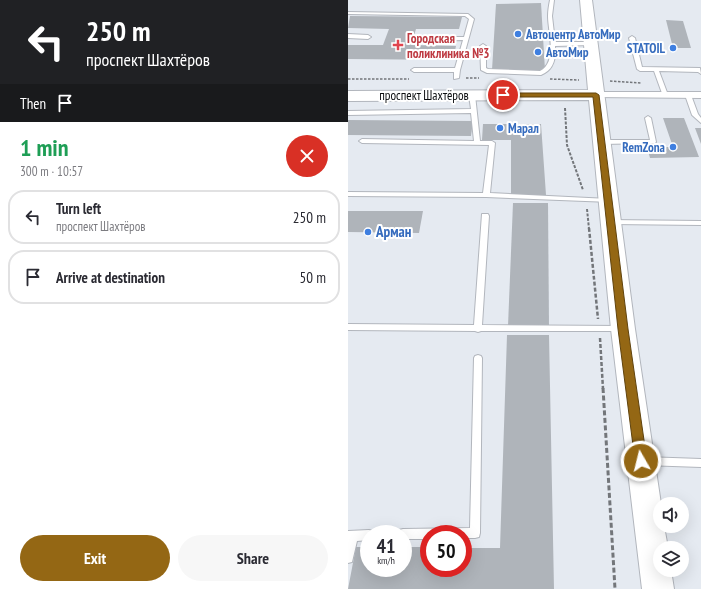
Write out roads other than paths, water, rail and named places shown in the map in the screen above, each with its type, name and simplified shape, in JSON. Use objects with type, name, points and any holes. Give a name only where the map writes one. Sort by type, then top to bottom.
[{"type":"main road","points":[[586,0],[623,329],[658,589]]},
{"type":"main road","name":"проспект Шахтёров","points":[[348,96],[596,95]]},
{"type":"street","points":[[596,95],[701,95]]},
{"type":"lane","points":[[483,46],[483,69],[487,71],[541,73],[545,71],[550,64],[554,44],[550,15],[552,0]]},
{"type":"lane","points":[[348,13],[466,16],[472,19],[456,78]]},
{"type":"lane","points":[[348,36],[368,37]]},
{"type":"lane","points":[[426,39],[467,38]]},
{"type":"lane","points":[[632,38],[640,69],[700,70],[701,72]]},
{"type":"lane","points":[[554,44],[590,44]]},
{"type":"lane","points":[[656,69],[665,95]]},
{"type":"lane","points":[[414,70],[457,70]]},
{"type":"lane","points":[[472,95],[478,142]]},
{"type":"lane","points":[[688,95],[695,116],[701,121]]},
{"type":"lane","points":[[348,113],[473,111]]},
{"type":"lane","points":[[601,142],[653,142],[648,118]]},
{"type":"lane","points":[[362,141],[492,143],[486,195]]},
{"type":"lane","points":[[348,194],[486,195],[586,200],[610,212],[701,223]]},
{"type":"lane","points":[[478,329],[485,216]]},
{"type":"lane","points":[[348,327],[623,329]]},
{"type":"lane","points":[[412,534],[475,533],[478,358]]},
{"type":"lane","points":[[641,461],[701,463]]},
{"type":"lane","points":[[348,558],[350,536],[360,535]]},
{"type":"place","name":"Автоцентр АвтоМир","points":[[518,34]]},
{"type":"place","name":"Городская поликлиника №3","points":[[398,45]]},
{"type":"place","name":"STATOIL","points":[[673,48]]},
{"type":"place","name":"АвтоМир","points":[[538,52]]},
{"type":"place","name":"Марал","points":[[500,128]]},
{"type":"place","name":"RemZona","points":[[673,147]]},
{"type":"place","name":"Арман","points":[[368,232]]}]
